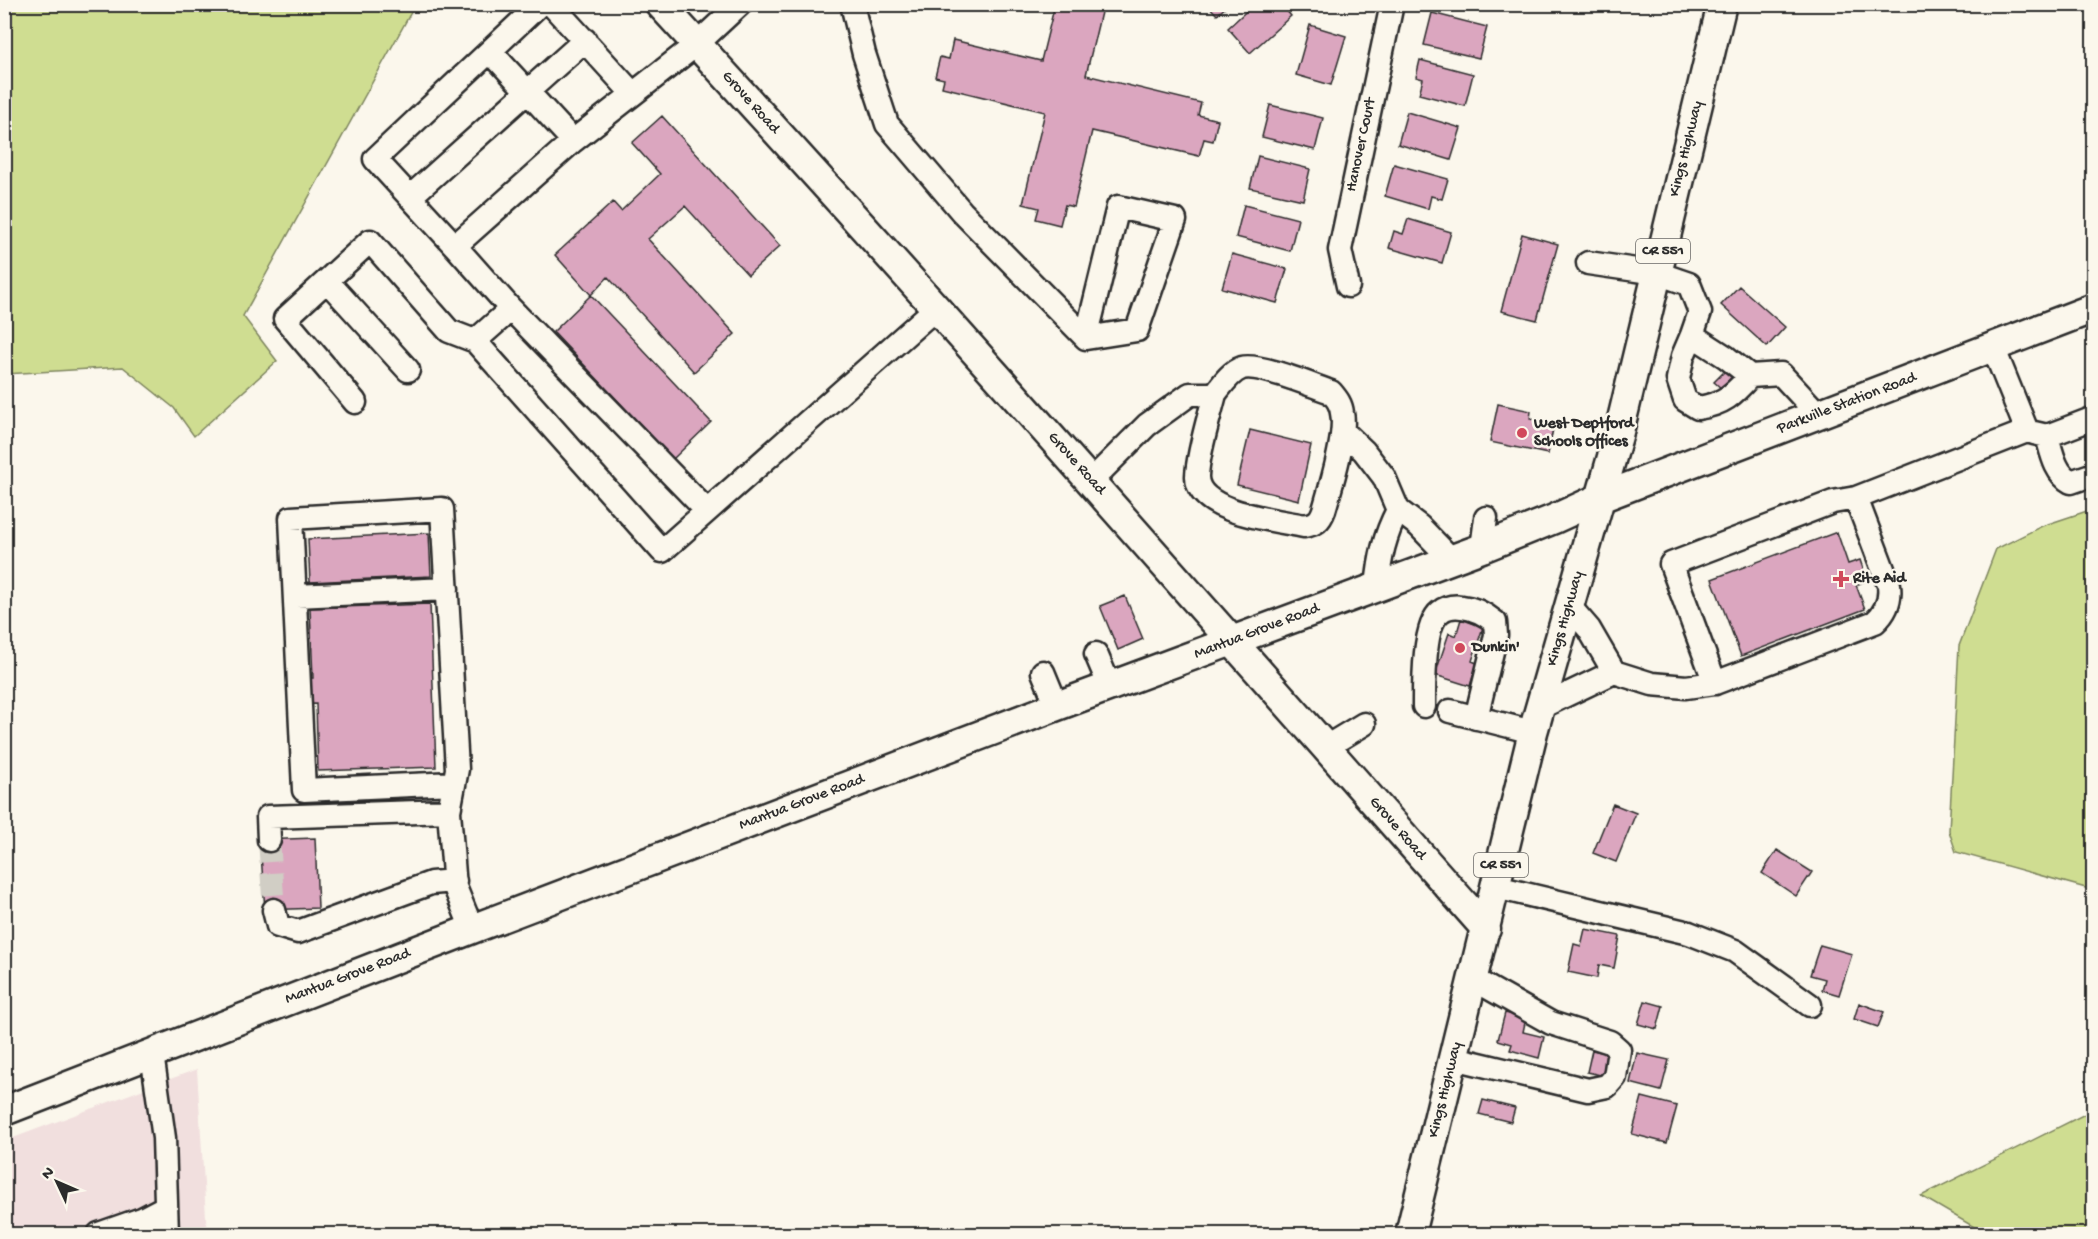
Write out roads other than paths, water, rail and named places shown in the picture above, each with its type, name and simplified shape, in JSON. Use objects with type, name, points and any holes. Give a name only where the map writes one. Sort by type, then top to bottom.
[{"type":"main road","name":"Grove Road","points":[[660,4],[1233,640],[1486,929]]},
{"type":"main road","name":"Kings Highway","points":[[1410,1234],[1537,720],[1618,436],[1722,4]]},
{"type":"main road","name":"Parkville Station Road","points":[[1600,498],[2094,308]]},
{"type":"main road","name":"Mantua Grove Road","points":[[4,1111],[472,928],[1057,706],[1451,560],[1600,498]]},
{"type":"street","points":[[540,4],[375,159],[511,309],[707,511]]},
{"type":"street","points":[[551,4],[633,94]]},
{"type":"street","points":[[455,246],[573,141],[697,44],[740,4]]},
{"type":"street","points":[[852,4],[864,54],[887,124],[962,212],[1086,338]]},
{"type":"street","name":"Hanover Court","points":[[1348,286],[1340,250],[1388,6]]},
{"type":"street","points":[[410,197],[585,40]]},
{"type":"street","points":[[490,51],[573,141]]},
{"type":"street","points":[[1118,207],[1175,220],[1137,330],[1086,338],[1118,207]]},
{"type":"street","points":[[355,402],[285,319],[370,242],[449,331],[475,341],[662,551],[936,308]]},
{"type":"street","points":[[1588,264],[1658,273],[1689,284],[1700,312],[1683,356],[1678,379],[1685,400],[1698,408],[1715,405],[1728,398],[1750,376],[1781,374],[1818,415]]},
{"type":"street","points":[[327,281],[408,370]]},
{"type":"street","points":[[475,341],[511,309]]},
{"type":"street","points":[[1692,334],[1750,376]]},
{"type":"street","points":[[1993,347],[2058,470],[2072,482],[2094,474]]},
{"type":"street","points":[[1257,367],[1332,392],[1343,414],[1343,431],[1324,510],[1321,519],[1315,524],[1304,526],[1227,509],[1202,493],[1197,478],[1215,394],[1227,379],[1241,369],[1257,367]]},
{"type":"street","points":[[1091,481],[1147,424],[1181,400],[1190,394],[1215,394]]},
{"type":"street","points":[[1715,682],[1671,564],[1833,502],[1856,498],[2037,433],[2094,418]]},
{"type":"street","points":[[1343,431],[1364,451],[1384,477],[1398,510],[1419,526],[1451,560]]},
{"type":"street","points":[[1570,607],[1589,629],[1614,672],[1652,684],[1686,687],[1715,682],[1875,622],[1888,603],[1890,591],[1856,498]]},
{"type":"street","points":[[454,783],[304,790],[291,518],[442,509],[457,769],[449,811],[455,887],[472,928]]},
{"type":"street","points":[[1377,587],[1380,553],[1389,526],[1398,510]]},
{"type":"street","points":[[1482,548],[1486,518]]},
{"type":"street","points":[[296,596],[447,589]]},
{"type":"street","points":[[1424,706],[1425,656],[1434,620],[1440,611],[1454,606],[1467,607],[1483,613],[1495,622],[1496,635],[1476,718]]},
{"type":"street","points":[[1096,654],[1110,687]]},
{"type":"street","points":[[1043,672],[1057,706]]},
{"type":"street","points":[[1450,711],[1476,718],[1537,720],[1614,672]]},
{"type":"street","points":[[1326,747],[1364,724]]},
{"type":"street","points":[[269,840],[268,818],[449,811]]},
{"type":"street","points":[[274,910],[278,926],[298,932],[431,883],[455,881]]},
{"type":"street","points":[[1496,887],[1689,933],[1735,951],[1810,1005]]},
{"type":"street","points":[[1454,1058],[1588,1090],[1607,1086],[1615,1077],[1619,1050],[1610,1042],[1551,1023],[1473,979]]},
{"type":"street","points":[[152,1054],[164,1138],[167,1234]]},
{"type":"street","points":[[99,1234],[142,1219],[165,1207]]},
{"type":"tunnel","points":[[269,840],[274,910]]},
{"type":"place","name":"West Deptford Schools Offices","points":[[1522,433]]},
{"type":"place","name":"Rite Aid","points":[[1841,579]]},
{"type":"place","name":"Dunkin'","points":[[1460,648]]}]
